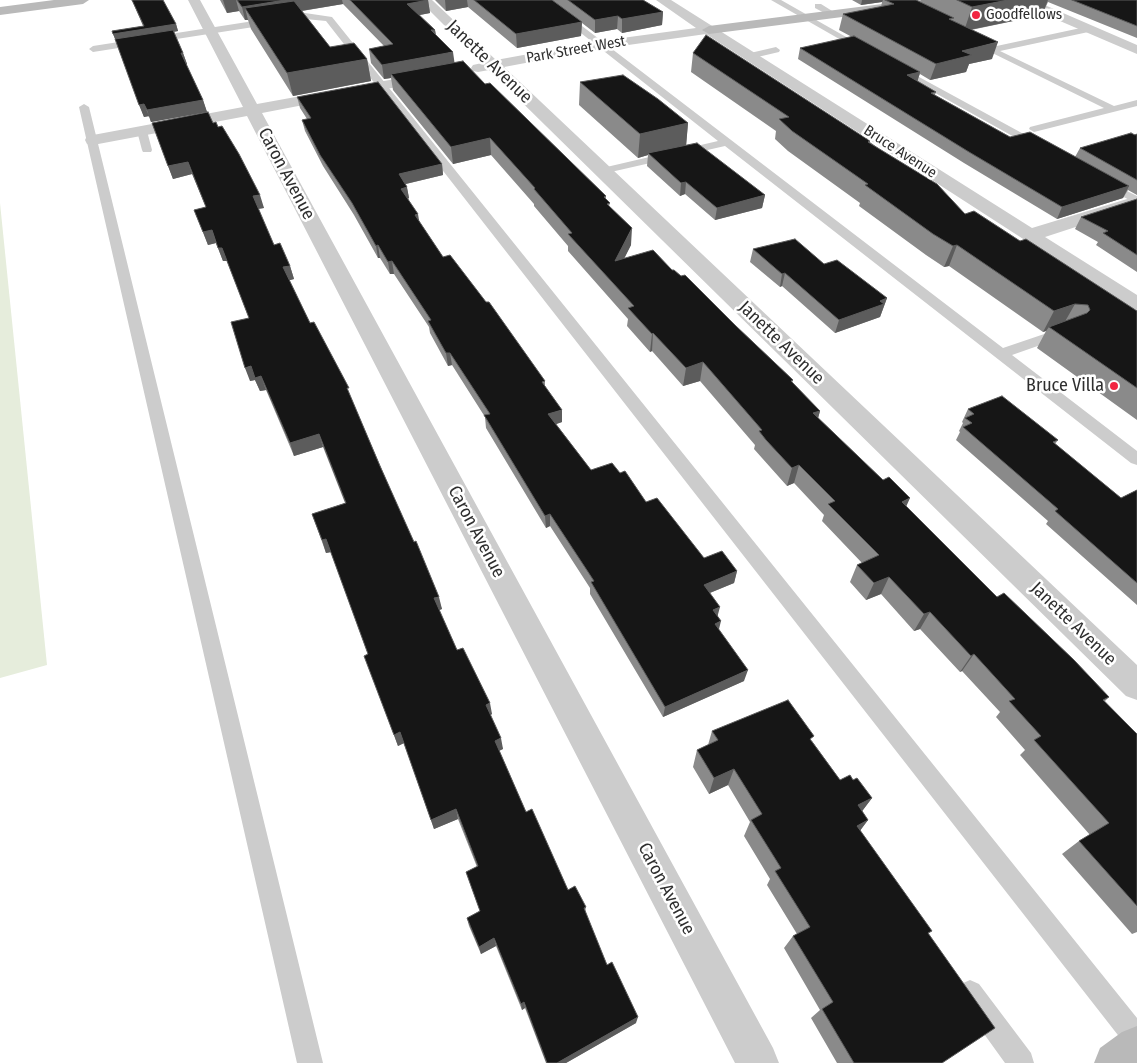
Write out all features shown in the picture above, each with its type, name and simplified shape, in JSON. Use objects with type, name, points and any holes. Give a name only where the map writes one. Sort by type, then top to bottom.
[{"type":"street","points":[[0,11],[83,0]]},
{"type":"street","name":"Caron Avenue","points":[[194,0],[754,1062]]},
{"type":"street","name":"Janette Avenue","points":[[425,0],[1137,686]]},
{"type":"street","name":"Bruce Avenue","points":[[662,0],[1030,235],[1132,307]]},
{"type":"street","name":"Park Street West","points":[[467,70],[600,45],[807,18],[894,3],[944,0]]},
{"type":"street","points":[[1022,0],[1137,50]]},
{"type":"street","points":[[93,140],[439,75]]},
{"type":"street","points":[[1030,235],[1137,201]]},
{"type":"street","points":[[1115,1063],[1137,1047]]},
{"type":"lane","points":[[543,0],[1137,460]]},
{"type":"lane","points":[[775,0],[1048,151]]},
{"type":"lane","points":[[894,3],[918,14]]},
{"type":"lane","points":[[818,6],[833,14]]},
{"type":"lane","points":[[93,49],[305,16],[329,19],[1137,1039]]},
{"type":"lane","points":[[992,50],[1090,29]]},
{"type":"lane","points":[[967,38],[1113,109]]},
{"type":"lane","points":[[749,56],[776,50]]},
{"type":"lane","points":[[1034,129],[1136,104]]},
{"type":"lane","points":[[84,107],[310,1063]]},
{"type":"lane","points":[[142,131],[147,150]]},
{"type":"lane","points":[[602,171],[727,142]]},
{"type":"lane","points":[[1099,180],[1137,201]]},
{"type":"lane","points":[[1000,354],[1069,330]]},
{"type":"lane","points":[[970,993],[1021,1063]]},
{"type":"green space","points":[[0,203],[47,665],[0,678]]},
{"type":"building","points":[[132,0],[163,0],[176,24],[113,34],[112,31],[144,26]]},
{"type":"building","points":[[237,0],[285,0],[242,7]]},
{"type":"building","points":[[350,0],[428,0],[407,4],[435,30],[431,30],[453,52],[382,65],[369,49],[393,44]]},
{"type":"building","points":[[474,0],[552,0],[582,22],[516,34]]},
{"type":"building","points":[[568,0],[643,0],[663,12],[622,19],[618,16],[595,20]]},
{"type":"building","points":[[885,0],[916,0],[954,18],[949,19],[998,42],[962,51],[972,55],[936,64],[843,14],[894,4]]},
{"type":"building","points":[[957,0],[1008,0],[972,7]]},
{"type":"building","points":[[1072,0],[1137,0],[1137,26]]},
{"type":"building","points":[[294,1],[330,47],[354,43],[367,59],[287,73],[245,8]]},
{"type":"building","points":[[173,30],[183,53],[181,53],[203,100],[147,110],[144,104],[139,105],[115,39]]},
{"type":"building","points":[[706,35],[870,141],[868,142],[937,184],[965,214],[974,211],[1020,241],[1026,239],[1137,311],[1137,388],[1049,327],[1087,313],[1090,310],[1088,305],[1075,304],[1054,311],[957,245],[953,246],[933,234],[865,185],[868,184],[792,131],[779,119],[789,117],[693,53]]},
{"type":"building","points":[[854,36],[920,72],[907,75],[936,92],[931,93],[1010,137],[1030,132],[1129,186],[1062,207],[800,48]]},
{"type":"building","points":[[463,61],[485,84],[490,83],[606,196],[604,197],[610,203],[607,204],[632,228],[615,261],[653,250],[672,270],[681,276],[685,275],[793,380],[791,381],[820,411],[813,413],[883,480],[889,477],[910,498],[902,502],[997,597],[1004,593],[1074,660],[1109,697],[1103,700],[1137,734],[1137,906],[1079,841],[1109,823],[1034,740],[1041,736],[1009,701],[1015,699],[974,654],[971,656],[930,612],[924,614],[889,577],[874,583],[857,565],[879,555],[828,504],[835,501],[799,465],[792,468],[766,440],[759,431],[762,430],[703,362],[686,368],[652,334],[628,308],[634,306],[568,234],[572,233],[490,138],[451,147],[391,74]]},
{"type":"building","points":[[623,75],[688,123],[640,134],[580,82]]},
{"type":"building","points":[[378,82],[442,164],[399,174],[407,187],[401,189],[418,214],[415,215],[443,257],[450,255],[486,302],[489,302],[545,381],[542,382],[562,410],[548,414],[591,470],[612,463],[620,473],[625,471],[646,502],[657,498],[704,558],[722,551],[737,571],[704,585],[720,607],[713,610],[721,621],[715,624],[748,670],[665,707],[591,582],[594,581],[550,514],[545,516],[484,415],[490,414],[450,353],[446,353],[428,321],[431,320],[392,261],[388,262],[378,245],[376,246],[352,203],[320,155],[302,120],[311,118],[297,97]]},
{"type":"building","points":[[208,112],[213,123],[216,122],[218,127],[222,126],[260,195],[253,196],[274,245],[280,243],[290,266],[283,267],[310,323],[314,322],[349,388],[347,388],[380,466],[414,542],[416,541],[439,597],[434,598],[457,650],[463,648],[490,703],[486,705],[501,738],[495,741],[526,812],[532,809],[568,890],[575,886],[586,907],[584,908],[607,965],[612,962],[638,1017],[557,1063],[547,1063],[524,1002],[521,1004],[494,938],[479,947],[467,918],[480,911],[466,872],[478,866],[456,809],[431,820],[400,732],[394,735],[364,656],[368,654],[326,539],[322,540],[312,514],[346,503],[319,434],[290,443],[261,376],[255,378],[251,366],[245,368],[231,322],[249,318],[222,248],[218,248],[212,230],[203,232],[194,210],[206,207],[188,162],[168,166],[152,123]]},
{"type":"building","points":[[1131,133],[1137,134],[1137,180],[1080,148]]},
{"type":"building","points":[[697,143],[765,195],[717,208],[686,182],[681,183],[648,153]]},
{"type":"building","points":[[1137,199],[1137,255],[1103,233],[1108,231],[1081,217]]},
{"type":"building","points":[[795,239],[824,264],[837,260],[887,298],[880,301],[884,304],[839,320],[785,273],[782,274],[753,249]]},
{"type":"building","points":[[1002,396],[1058,440],[1053,442],[1121,498],[1137,490],[1137,583],[1055,511],[1058,509],[963,427],[972,423],[965,418],[974,414],[968,409]]},
{"type":"building","points":[[788,700],[814,736],[810,739],[840,780],[850,775],[853,780],[857,778],[872,798],[858,805],[868,820],[857,826],[932,931],[928,933],[995,1028],[942,1063],[854,1063],[822,1009],[833,1002],[793,936],[810,927],[775,871],[781,868],[751,820],[762,814],[734,769],[714,778],[697,750],[718,740],[712,731]]},
{"type":"place","name":"Goodfellows","points":[[976,15]]},
{"type":"place","name":"Bruce Villa","points":[[1114,386]]}]
